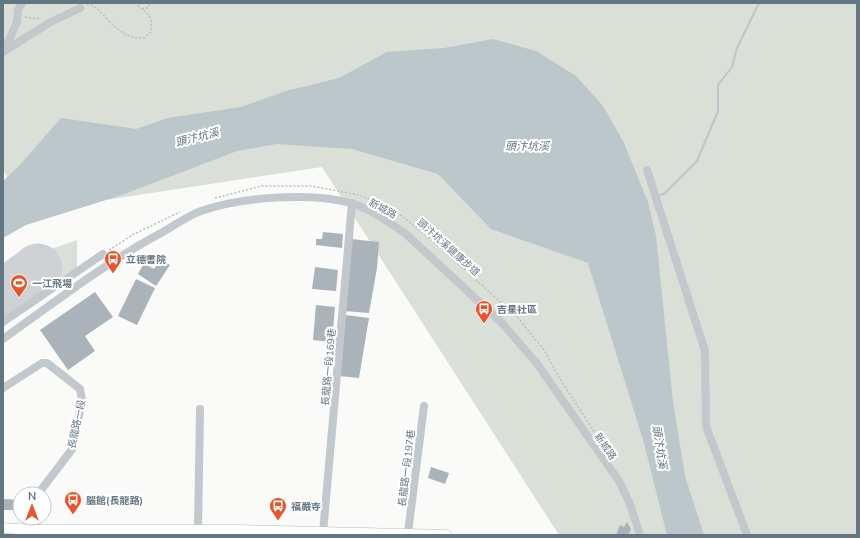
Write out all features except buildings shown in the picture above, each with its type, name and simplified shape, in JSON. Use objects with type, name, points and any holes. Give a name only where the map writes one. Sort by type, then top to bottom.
[{"type":"main road","points":[[3,528],[35,530],[198,530],[217,533],[408,533],[446,535]]},
{"type":"street","points":[[4,52],[17,17],[18,10],[22,3]]},
{"type":"street","points":[[4,52],[49,23],[80,8]]},
{"type":"street","points":[[647,170],[705,351],[706,426],[747,535]]},
{"type":"street","name":"新城路","points":[[3,339],[118,257],[201,211],[248,201],[272,198],[316,198],[352,203],[392,224],[406,234],[503,324],[519,342],[538,365],[619,481],[630,504],[640,535]]},
{"type":"street","name":"長龍路一段169巷","points":[[323,533],[352,203]]},
{"type":"street","points":[[3,322],[103,254]]},
{"type":"street","name":"長龍路一段","points":[[3,388],[42,363],[47,363],[80,389],[82,399],[73,448],[44,486]]},
{"type":"street","name":"長龍路一段197巷","points":[[408,533],[424,406]]},
{"type":"street","points":[[198,530],[200,409]]},
{"type":"street","points":[[35,526],[35,530]]},
{"type":"path","points":[[80,8],[92,4],[113,26],[124,33],[141,38],[149,35],[152,28],[150,15],[135,3]]},
{"type":"path","points":[[142,9],[146,8],[150,3]]},
{"type":"path","points":[[17,17],[34,17],[43,19],[49,23]]},
{"type":"path","name":"頭汴坑溪健康步道","points":[[209,200],[262,186],[293,185],[312,186],[359,195],[393,209],[433,241],[518,318],[544,350],[560,379],[598,436]]},
{"type":"path","points":[[103,254],[134,234],[185,210]]},
{"type":"shaded area","points":[[3,3],[857,3],[857,535],[559,535],[322,167],[27,212],[3,170]]},
{"type":"shaded area","name":"一江飛場","points":[[77,240],[77,267],[3,321],[3,272],[23,259]]},
{"type":"water","name":"頭汴坑溪","points":[[493,39],[536,51],[576,76],[603,106],[623,141],[648,202],[656,236],[673,402],[685,476],[704,535],[667,535],[644,443],[588,263],[491,229],[438,174],[352,149],[277,144],[237,151],[122,195],[26,225],[3,238],[3,181],[19,166],[61,118],[136,129],[168,118],[241,107],[286,91],[339,78],[387,52],[444,48]]},
{"type":"waterway","points":[[657,196],[664,194],[697,161],[718,111],[718,85],[732,67],[737,48],[759,3]]},
{"type":"runway","points":[[3,294],[38,268]]},
{"type":"place","name":"立德書院","points":[[113,274]]},
{"type":"place","name":"一江飛場","points":[[19,298]]},
{"type":"place","name":"吉星社區","points":[[484,324]]},
{"type":"place","name":"腦館(長龍路)","points":[[73,515]]},
{"type":"place","name":"福嚴寺","points":[[278,521]]}]
